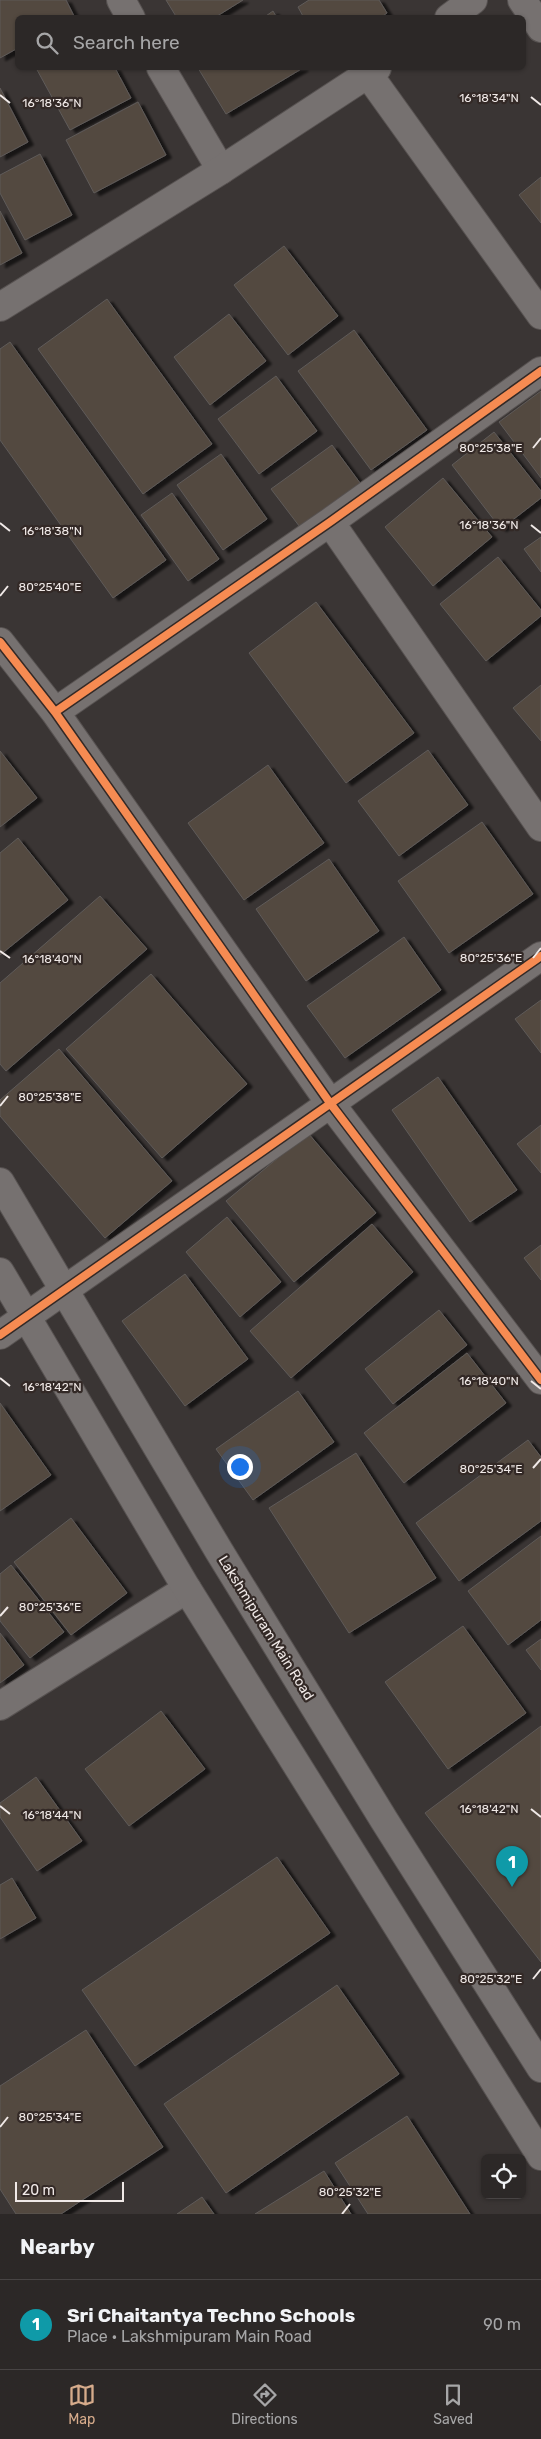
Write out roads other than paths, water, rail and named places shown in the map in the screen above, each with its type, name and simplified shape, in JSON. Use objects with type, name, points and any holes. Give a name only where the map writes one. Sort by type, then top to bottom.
[{"type":"street","points":[[121,0],[129,15]]},
{"type":"street","points":[[522,0],[541,28]]},
{"type":"street","points":[[162,70],[221,170]]},
{"type":"street","points":[[0,307],[221,170],[373,70],[541,315]]},
{"type":"street","points":[[54,712],[330,522],[541,371]]},
{"type":"street","points":[[330,522],[541,827]]},
{"type":"street","points":[[0,642],[54,712],[330,1103],[541,1380]]},
{"type":"street","points":[[0,1335],[541,956]]},
{"type":"street","name":"Lakshmipuram Main Road","points":[[0,1182],[218,1551],[541,2068]]},
{"type":"street","points":[[0,1272],[187,1589],[541,2156]]},
{"type":"street","points":[[0,1706],[187,1589]]},
{"type":"place","name":"Sri Chaitantya Techno Schools","points":[[512,1887]]}]
